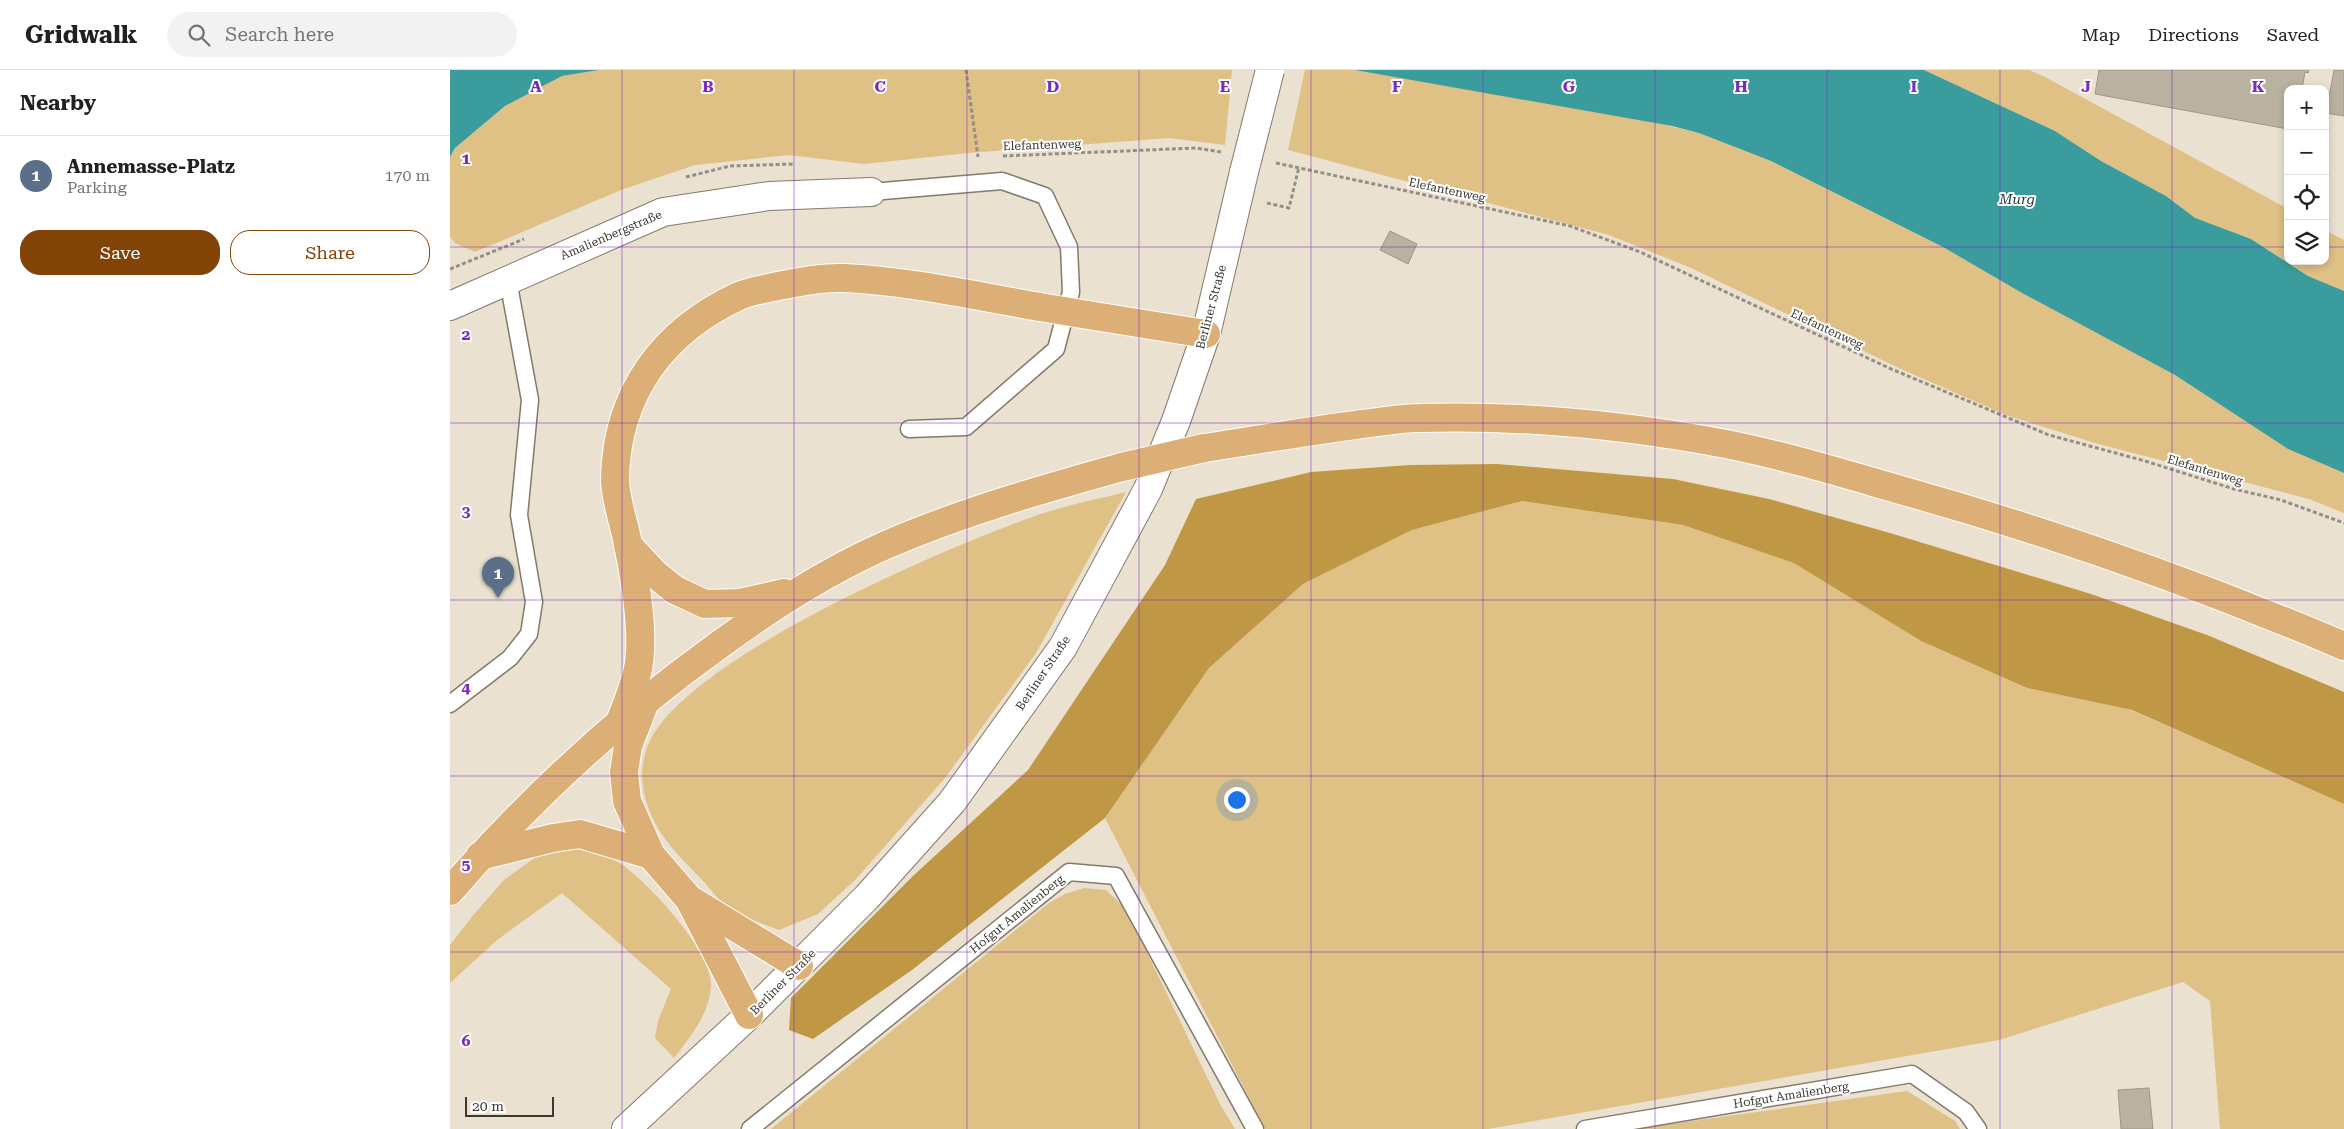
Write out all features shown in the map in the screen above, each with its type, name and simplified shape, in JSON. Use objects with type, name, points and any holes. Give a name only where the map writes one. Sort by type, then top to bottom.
[{"type":"main road","name":"Berliner Straße","points":[[626,1129],[749,1016],[867,897],[952,802],[1063,647],[1148,489],[1176,421],[1206,334],[1270,70]]},
{"type":"main road","name":"Amalienbergstraße","points":[[450,306],[662,212],[769,196],[871,192]]},
{"type":"main road","points":[[620,722],[638,673],[640,648],[638,615],[628,545],[615,479],[619,433],[633,395],[657,355],[687,326],[740,295],[793,282],[843,278],[926,288],[1206,334]]},
{"type":"main road","points":[[450,891],[480,856],[572,765],[620,722],[745,626],[801,590],[886,545],[994,506],[1122,467],[1204,448],[1313,430],[1418,418],[1516,418],[1659,432],[1729,445],[1798,461],[1962,507],[2131,561],[2221,595],[2344,646]]},
{"type":"main road","points":[[628,545],[655,574],[675,590],[705,604],[740,603],[801,590]]},
{"type":"main road","points":[[645,702],[628,746],[624,772],[627,801],[651,855],[689,899],[749,1016]]},
{"type":"main road","points":[[480,856],[553,838],[580,834],[651,855]]},
{"type":"main road","points":[[689,899],[799,966]]},
{"type":"lane","points":[[871,192],[1002,181],[1045,196],[1069,247],[1071,292],[1056,348],[966,427],[909,429]]},
{"type":"lane","points":[[450,704],[510,658],[529,634],[534,602],[519,514],[530,400],[508,280]]},
{"type":"lane","name":"Hofgut Amalienberg","points":[[750,1129],[1069,872],[1116,876],[1254,1129]]},
{"type":"lane","name":"Hofgut Amalienberg","points":[[1586,1129],[1912,1074],[1966,1112],[1978,1129]]},
{"type":"path","points":[[966,70],[978,157]]},
{"type":"path","name":"Elefantenweg","points":[[998,156],[1196,148]]},
{"type":"path","name":"Elefantenweg","points":[[1289,208],[1299,168],[1570,226],[1640,252],[1889,368],[2050,435],[2145,461],[2234,489],[2282,500],[2344,523]]},
{"type":"shaded area","points":[[599,70],[1232,70],[1225,145],[1170,138],[968,153],[864,164],[789,155],[695,165],[621,190],[475,252],[455,243],[450,237],[450,157],[455,148],[505,106],[562,76]]},
{"type":"shaded area","points":[[1305,70],[1355,70],[1639,119],[1699,133],[1771,161],[1943,247],[2022,293],[2175,375],[2288,449],[2344,473],[2344,513],[2309,499],[2095,443],[2006,415],[1901,369],[1691,268],[1609,235],[1288,150]]},
{"type":"shaded area","points":[[1924,70],[2029,70],[2045,77],[2284,207],[2284,260],[2251,239],[2195,219],[2166,196],[2101,161],[2055,131]]},
{"type":"shaded area","points":[[2329,232],[2344,240],[2344,291],[2308,276],[2291,265],[2329,265]]},
{"type":"shaded area","points":[[1497,464],[1673,479],[1769,499],[1890,533],[2091,594],[2207,635],[2344,692],[2344,804],[2132,710],[2027,688],[1921,641],[1794,563],[1683,525],[1522,501],[1412,530],[1303,584],[1209,668],[1105,818],[912,970],[813,1039],[789,1030],[791,998],[913,876],[1028,770],[1165,565],[1196,499],[1311,472],[1410,465]]},
{"type":"shaded area","points":[[1126,492],[1036,653],[945,778],[857,878],[818,914],[779,930],[746,917],[722,902],[668,842],[657,826],[647,804],[642,781],[644,757],[648,745],[671,712],[712,677],[765,642],[825,608],[888,577],[949,550],[1044,513]]},
{"type":"shaded area","points":[[1522,501],[1683,525],[1795,563],[1921,641],[2027,688],[2131,710],[2344,804],[2344,1129],[2220,1129],[2210,1001],[2183,982],[1999,1040],[1488,1129],[1265,1129],[1105,818],[1209,668],[1303,584],[1412,530]]},
{"type":"shaded area","points":[[562,848],[592,850],[613,859],[625,867],[640,879],[666,906],[692,939],[702,956],[709,971],[710,995],[698,1024],[674,1058],[655,1038],[658,1021],[671,989],[562,893],[497,940],[450,983],[450,945],[475,913],[504,880],[537,856]]},
{"type":"shaded area","points":[[1084,888],[1106,890],[1126,909],[1220,1104],[1235,1129],[771,1129],[1049,903],[1065,894]]},
{"type":"shaded area","points":[[1907,1091],[1955,1121],[1960,1129],[1636,1129]]},
{"type":"water","points":[[450,70],[599,70],[562,76],[505,106],[455,148],[450,157]]},
{"type":"water","name":"Murg","points":[[1355,70],[1924,70],[2055,131],[2101,161],[2166,196],[2195,218],[2251,239],[2284,260],[2284,265],[2291,265],[2308,276],[2344,291],[2344,473],[2288,449],[2175,375],[2022,293],[1943,247],[1771,161],[1699,133],[1672,126]]},
{"type":"building","points":[[2099,70],[2309,70],[2308,73],[2305,72],[2303,85],[2284,85],[2284,128],[2095,94]]},
{"type":"building","points":[[2334,70],[2344,70],[2344,116],[2329,114],[2329,97]]},
{"type":"building","points":[[1390,231],[1417,244],[1408,264],[1380,250]]},
{"type":"building","points":[[2149,1088],[2153,1129],[2121,1129],[2118,1090]]},
{"type":"place","name":"Annemasse-Platz","points":[[498,598]]}]
